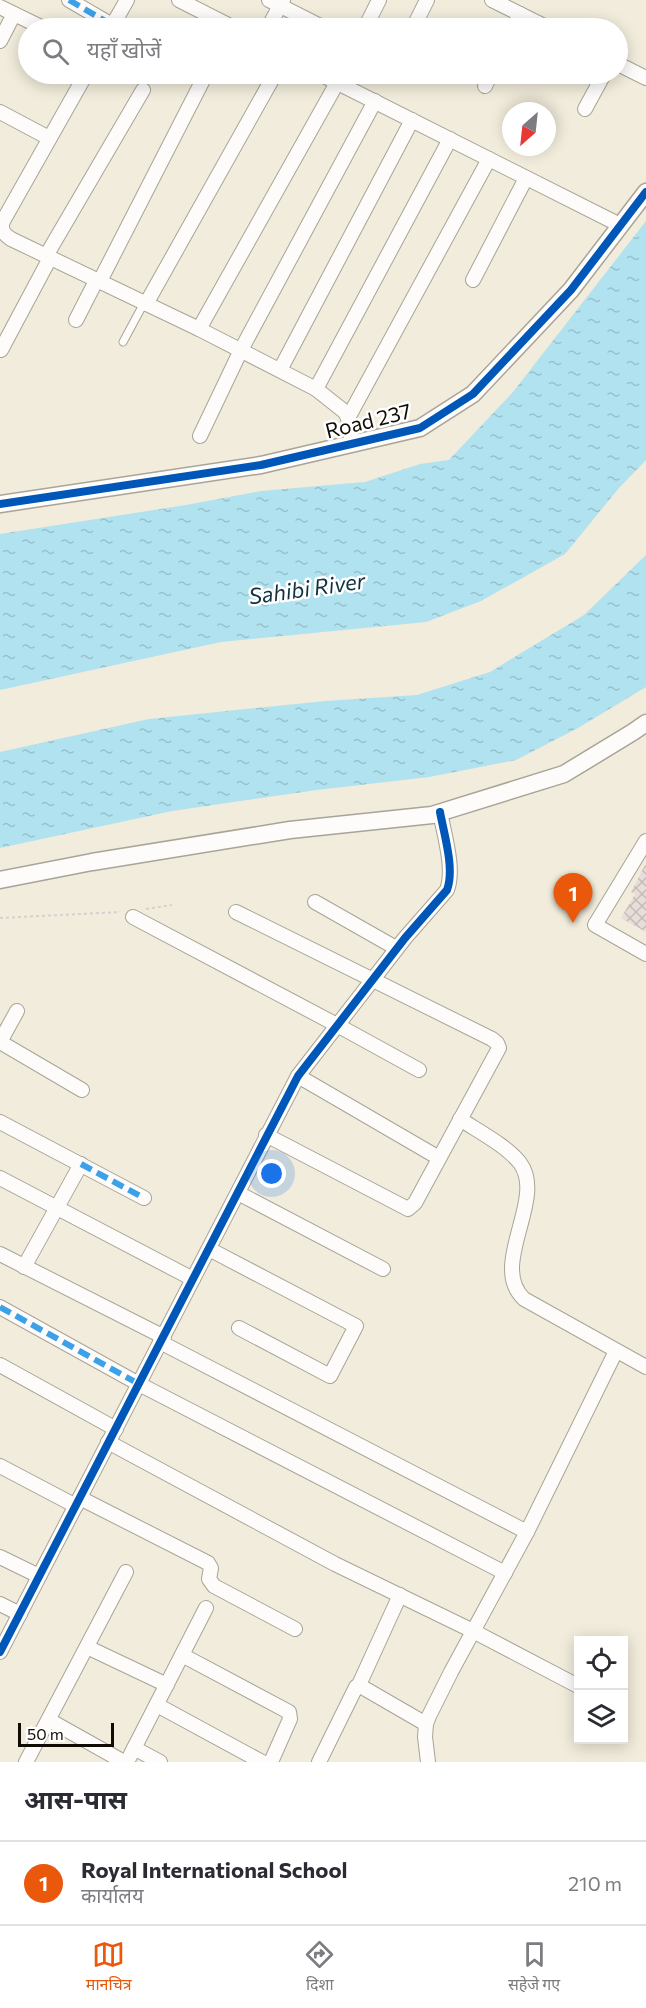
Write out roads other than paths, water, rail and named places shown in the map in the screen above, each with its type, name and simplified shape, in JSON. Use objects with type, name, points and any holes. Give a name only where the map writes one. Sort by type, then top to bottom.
[{"type":"street","points":[[69,0],[98,18]]},
{"type":"street","points":[[117,18],[127,0]]},
{"type":"street","points":[[179,0],[213,18]]},
{"type":"street","points":[[370,18],[379,0]]},
{"type":"street","points":[[418,18],[428,0]]},
{"type":"street","points":[[492,0],[528,18]]},
{"type":"street","points":[[272,18],[278,2],[306,18]]},
{"type":"street","points":[[0,8],[22,18]]},
{"type":"street","points":[[0,41],[14,14]]},
{"type":"street","points":[[518,18],[520,14]]},
{"type":"street","points":[[628,69],[646,78]]},
{"type":"street","points":[[80,84],[3,221],[2,238],[99,280],[316,389],[345,412],[352,444]]},
{"type":"street","points":[[76,320],[201,84]]},
{"type":"street","points":[[145,304],[268,84]]},
{"type":"street","points":[[199,329],[337,84]]},
{"type":"street","points":[[349,84],[375,101],[621,225]]},
{"type":"street","points":[[585,109],[599,84]]},
{"type":"street","points":[[1,350],[48,257],[143,90]]},
{"type":"street","points":[[200,436],[240,350],[375,101]]},
{"type":"street","points":[[0,112],[49,138]]},
{"type":"street","points":[[280,370],[412,120]]},
{"type":"street","points":[[316,389],[450,139]]},
{"type":"street","points":[[348,418],[489,159]]},
{"type":"street","points":[[473,280],[526,178]]},
{"type":"street","name":"Road 237","points":[[0,504],[261,465],[420,428],[473,394],[571,290],[646,192]]},
{"type":"street","points":[[0,880],[92,862],[290,830],[432,815],[564,774],[646,723]]},
{"type":"street","points":[[0,1652],[298,1076],[396,948],[447,890],[450,882],[450,869],[440,812]]},
{"type":"street","points":[[646,841],[596,925],[646,954]]},
{"type":"street","points":[[315,902],[396,948]]},
{"type":"street","points":[[236,912],[492,1039],[499,1048],[415,1203],[408,1209],[266,1135]]},
{"type":"street","points":[[127,915],[337,1025],[419,1071]]},
{"type":"street","points":[[17,1011],[0,1042],[82,1090]]},
{"type":"street","points":[[298,1076],[439,1158]]},
{"type":"street","points":[[460,1119],[512,1154],[525,1172],[527,1184],[524,1208],[511,1271],[512,1282],[518,1293],[571,1326],[646,1367]]},
{"type":"street","points":[[0,1122],[144,1198]]},
{"type":"street","points":[[24,1267],[81,1164]]},
{"type":"street","points":[[0,1178],[193,1279]]},
{"type":"street","points":[[237,1193],[383,1269]]},
{"type":"street","points":[[208,1249],[356,1326],[330,1376],[239,1328]]},
{"type":"street","points":[[0,1254],[528,1532]]},
{"type":"street","points":[[0,1307],[139,1384],[505,1573]]},
{"type":"street","points":[[428,1762],[426,1724],[473,1631],[528,1532],[616,1351]]},
{"type":"street","points":[[0,1365],[116,1429]]},
{"type":"street","points":[[108,1443],[335,1564],[574,1683]]},
{"type":"street","points":[[0,1466],[208,1563],[211,1568],[209,1579],[214,1586],[295,1629]]},
{"type":"street","points":[[0,1557],[39,1576]]},
{"type":"street","points":[[26,1762],[126,1572]]},
{"type":"street","points":[[319,1762],[353,1690],[358,1687],[400,1595]]},
{"type":"street","points":[[0,1604],[20,1614]]},
{"type":"street","points":[[49,1719],[126,1762],[206,1608]]},
{"type":"street","points":[[87,1647],[167,1685]]},
{"type":"street","points":[[182,1655],[289,1712],[290,1719],[271,1762]]},
{"type":"street","points":[[358,1687],[426,1724]]},
{"type":"street","points":[[157,1705],[262,1762]]},
{"type":"street","points":[[134,1748],[160,1762]]},
{"type":"lane","points":[[123,342],[145,304]]},
{"type":"water","name":"Sahibi River","points":[[646,221],[646,460],[619,488],[565,554],[481,601],[426,622],[221,642],[0,690],[0,534],[261,491],[365,482],[420,464],[449,460],[513,392]]},
{"type":"water","points":[[646,555],[646,687],[578,728],[516,760],[429,777],[317,790],[172,811],[0,848],[0,752],[149,719],[325,701],[417,695],[490,672],[584,615]]},
{"type":"place","name":"Royal International School","points":[[573,923]]}]
